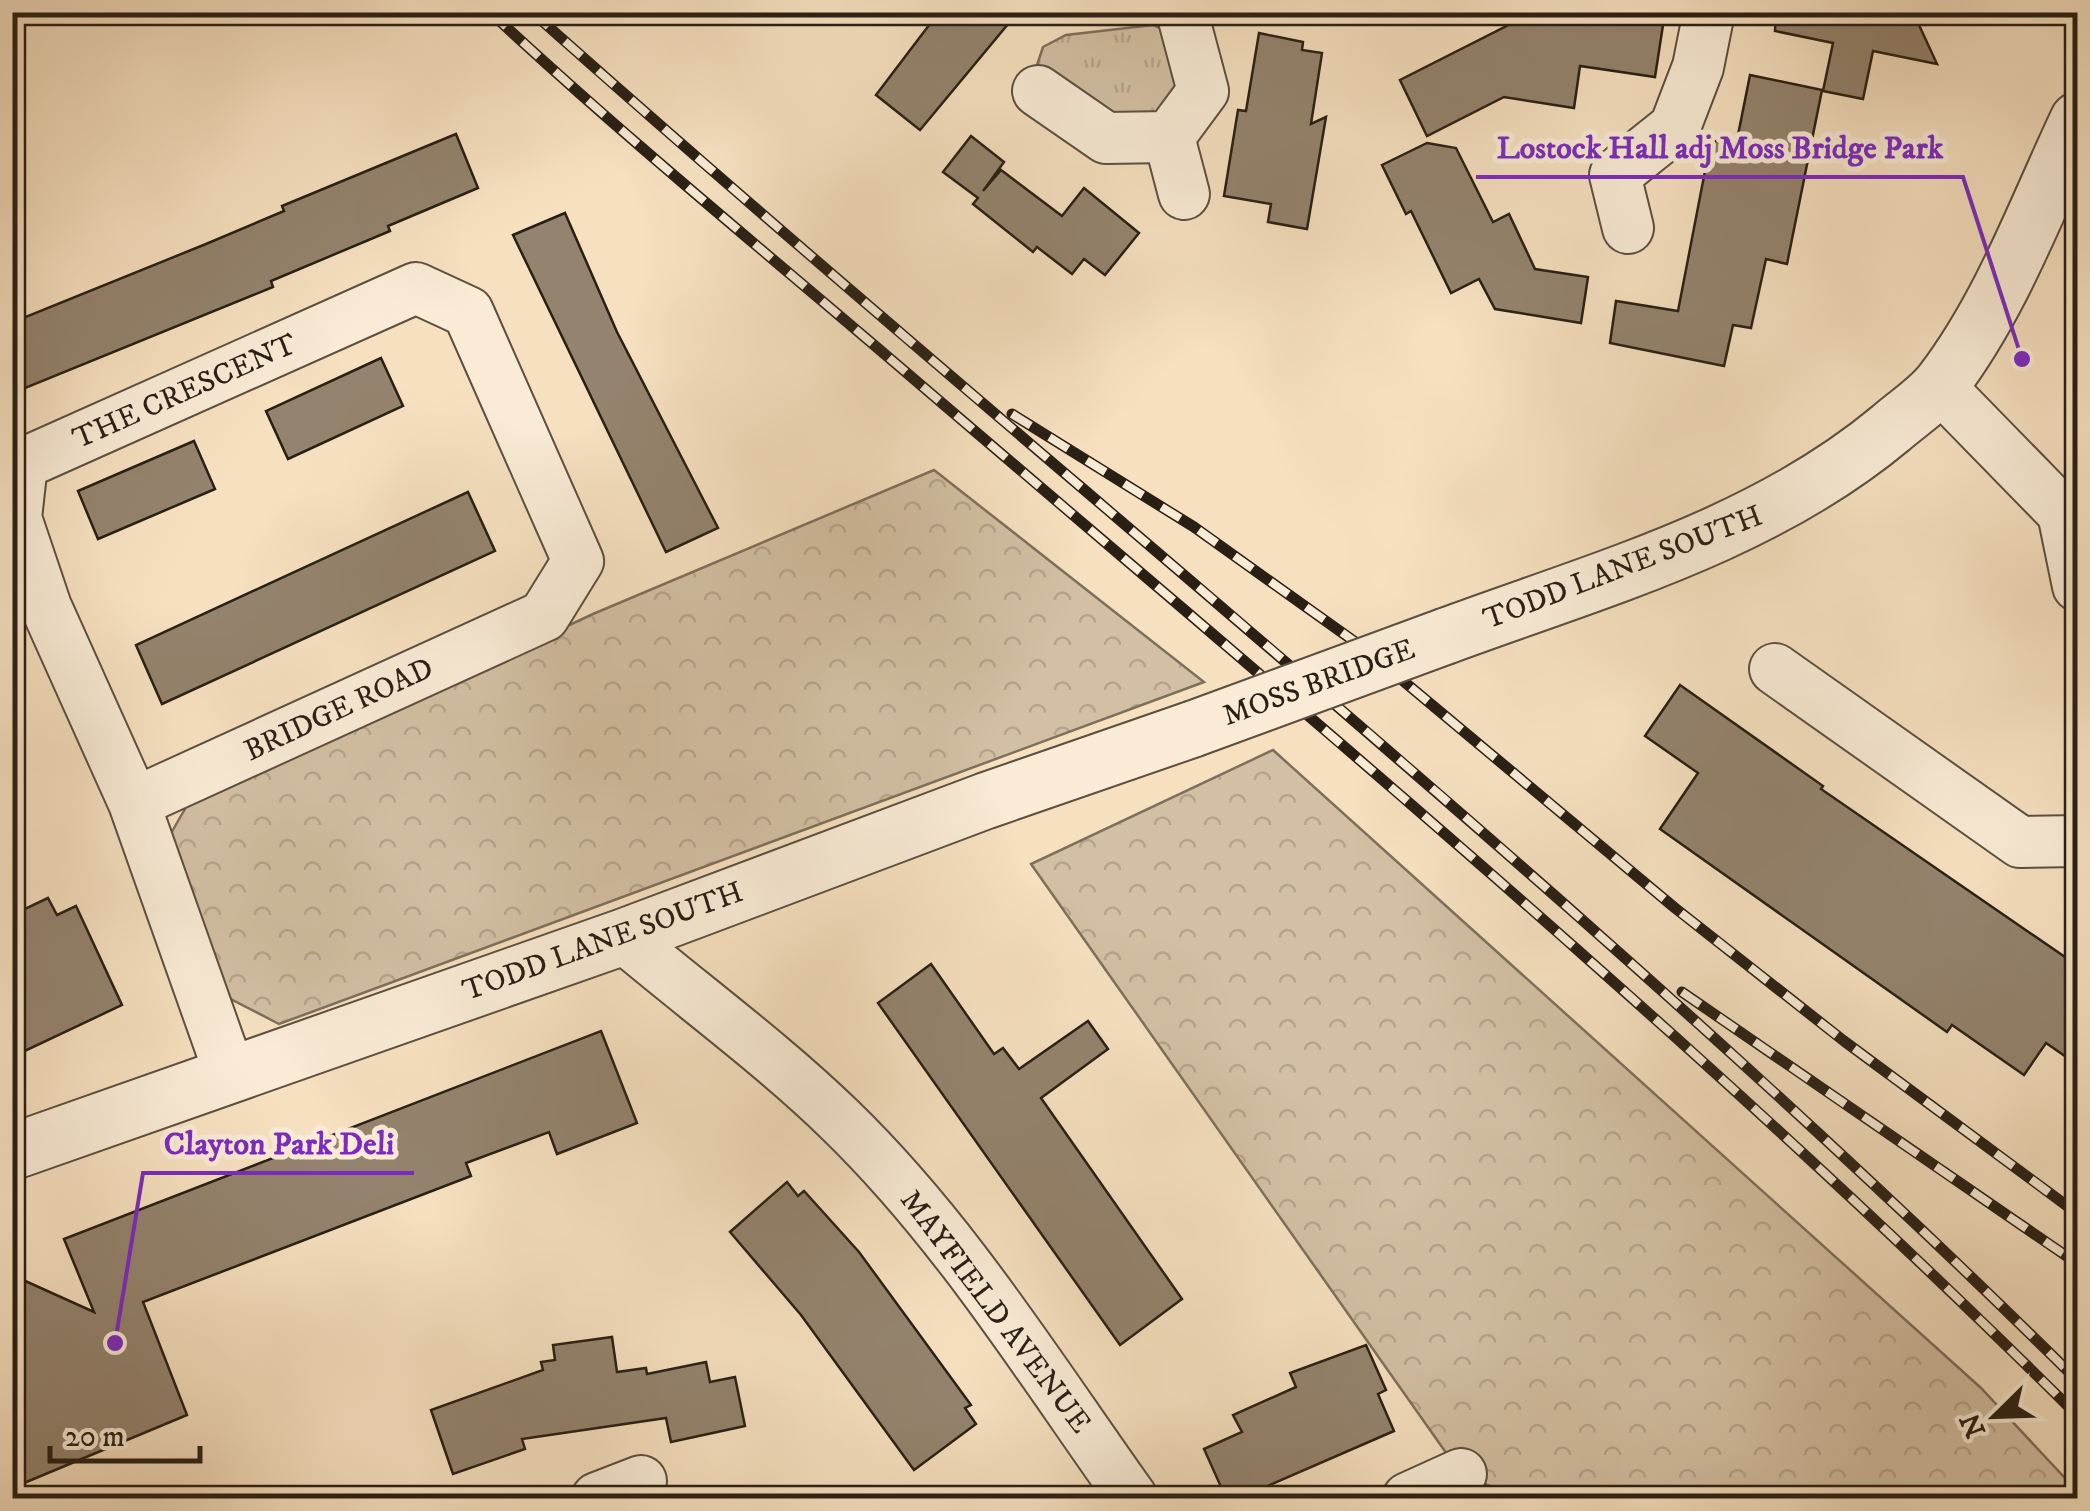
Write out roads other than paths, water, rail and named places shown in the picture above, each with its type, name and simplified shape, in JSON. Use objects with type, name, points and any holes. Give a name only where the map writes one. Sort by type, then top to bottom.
[{"type":"street","points":[[1169,137],[1203,91],[1182,12]]},
{"type":"street","points":[[1628,228],[1615,174],[1675,126],[1698,67],[1709,12]]},
{"type":"street","points":[[1038,91],[1106,138],[1169,137]]},
{"type":"street","name":"TODD LANE SOUTH","points":[[1446,636],[1700,542],[1777,507],[1842,469],[1940,386],[1988,314],[2078,120]]},
{"type":"street","points":[[1169,137],[1184,194]]},
{"type":"street","name":"THE CRESCENT","points":[[230,1074],[134,803],[46,607],[16,518],[22,464],[416,288],[468,312],[578,562],[544,616]]},
{"type":"street","points":[[1940,386],[2063,513],[2078,586]]},
{"type":"street","name":"BRIDGE ROAD","points":[[134,803],[544,616]]},
{"type":"street","name":"MOSS BRIDGE","points":[[1192,729],[1446,636]]},
{"type":"street","points":[[1775,669],[2020,842],[2078,841]]},
{"type":"street","name":"TODD LANE SOUTH","points":[[12,1152],[623,937],[984,801],[1192,729]]},
{"type":"street","name":"MAYFIELD AVENUE","points":[[623,937],[838,1118],[881,1164],[952,1245],[1132,1498]]},
{"type":"street","points":[[1408,1498],[1461,1474]]},
{"type":"railway","points":[[490,12],[642,148],[1499,881],[1793,1144],[2078,1416]]},
{"type":"railway","points":[[532,12],[1509,855],[1892,1202],[2078,1381]]},
{"type":"railway","points":[[1012,414],[1194,527],[1365,649],[1675,908],[1844,1041],[2078,1214]]},
{"type":"railway","points":[[1682,992],[2078,1264]]},
{"type":"place","name":"Lostock Hall adj Moss Bridge Park","points":[[2022,359]]},
{"type":"place","name":"Clayton Park Deli","points":[[115,1343]]}]
